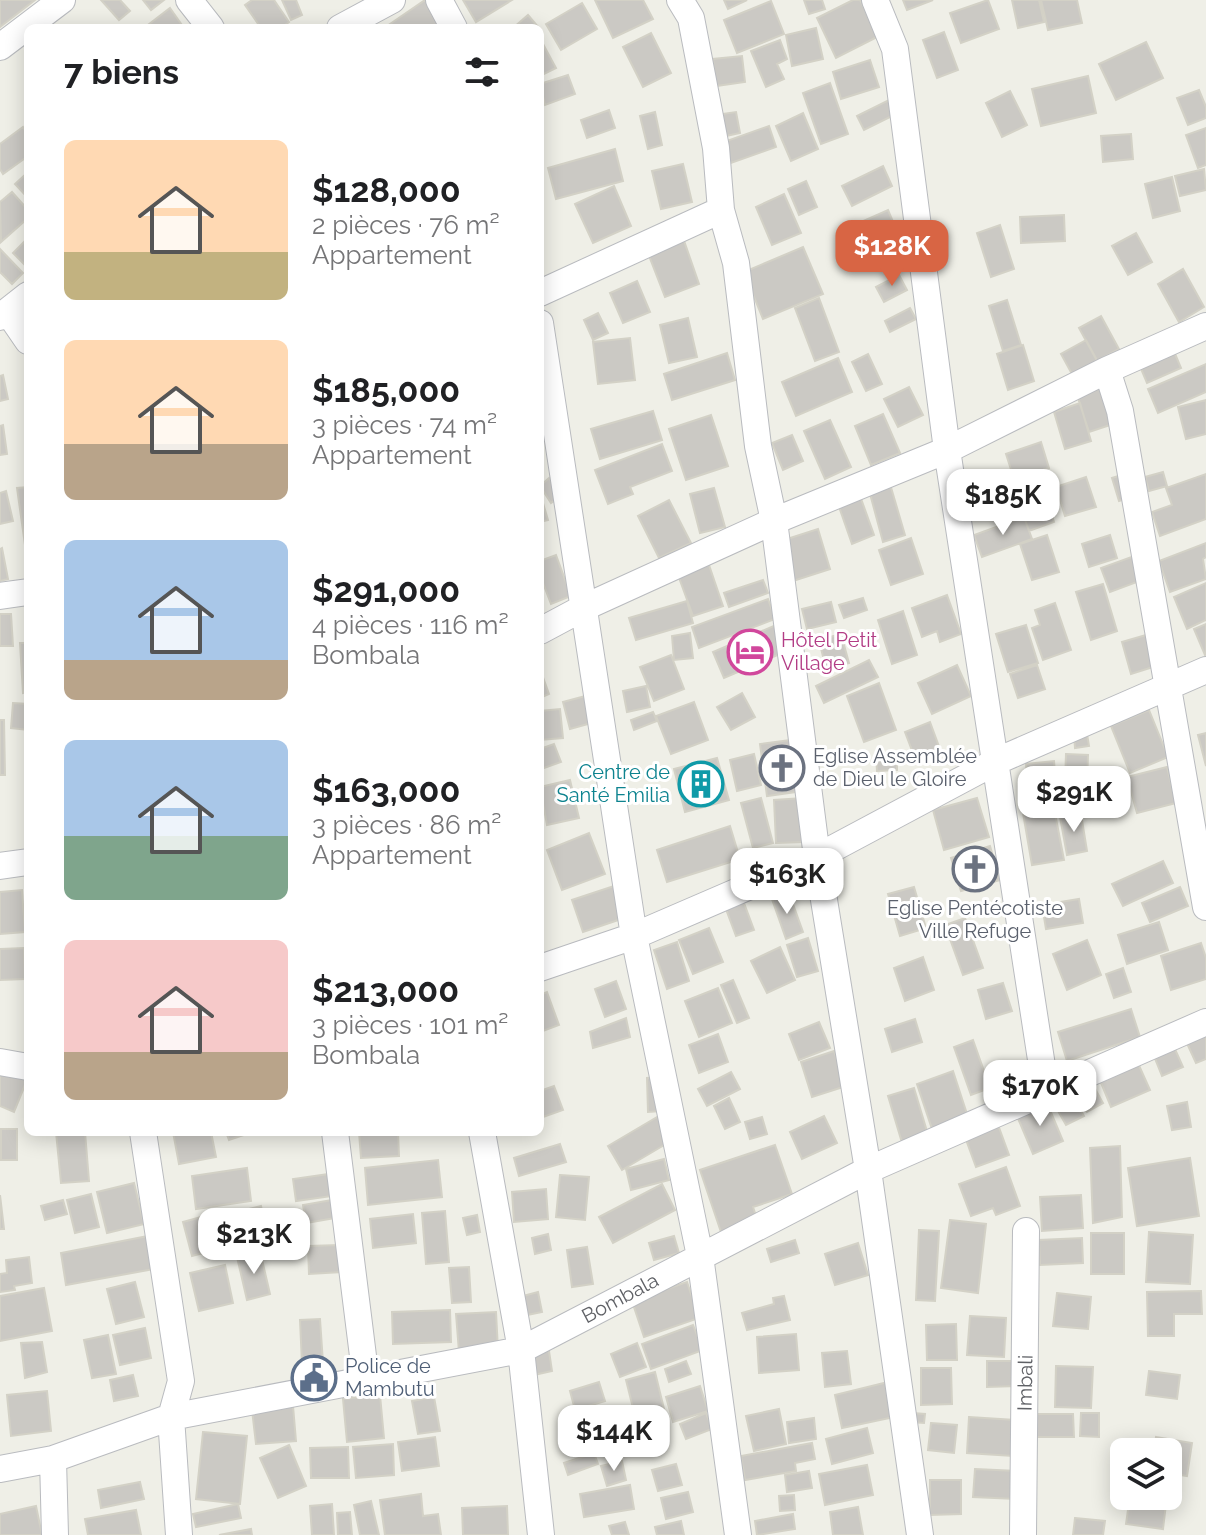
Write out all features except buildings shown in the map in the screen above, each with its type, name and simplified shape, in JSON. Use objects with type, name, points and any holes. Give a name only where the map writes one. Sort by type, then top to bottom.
[{"type":"street","points":[[30,24],[62,0]]},
{"type":"street","points":[[189,0],[208,24]]},
{"type":"street","points":[[347,24],[392,0]]},
{"type":"street","points":[[439,0],[452,24]]},
{"type":"street","points":[[680,0],[691,18],[716,148],[721,210],[736,263],[758,446],[774,521],[817,857],[868,1170],[920,1535]]},
{"type":"street","points":[[875,0],[895,49],[947,450],[1046,1092]]},
{"type":"street","points":[[0,47],[24,29]]},
{"type":"street","points":[[544,291],[721,210]]},
{"type":"street","points":[[12,308],[24,333]]},
{"type":"street","points":[[544,629],[774,521],[947,450],[1107,370],[1206,326]]},
{"type":"street","points":[[544,350],[634,936],[700,1256],[738,1535]]},
{"type":"street","points":[[1107,370],[1120,411],[1206,907]]},
{"type":"street","points":[[0,596],[24,593]]},
{"type":"street","points":[[544,967],[634,936],[817,857],[997,761],[1206,670]]},
{"type":"street","points":[[0,866],[24,863]]},
{"type":"street","name":"Bombala","points":[[0,1469],[53,1459],[171,1417],[521,1350],[868,1170],[1206,1022]]},
{"type":"street","points":[[0,1062],[24,1066]]},
{"type":"street","points":[[144,1136],[181,1381],[171,1417],[179,1535]]},
{"type":"street","points":[[336,1136],[366,1380]]},
{"type":"street","points":[[483,1136],[521,1350],[541,1535]]},
{"type":"street","name":"Imbali","points":[[1023,1535],[1026,1231]]},
{"type":"street","points":[[53,1459],[55,1535]]},
{"type":"place","name":"Hôtel Petit Village","points":[[750,652]]},
{"type":"place","name":"Eglise Assemblée de Dieu le Gloire","points":[[782,768]]},
{"type":"place","name":"Centre de Santé Emilia","points":[[701,784]]},
{"type":"place","name":"Eglise Pentécotiste Ville Refuge","points":[[975,869]]},
{"type":"place","name":"Police de Mambutu","points":[[314,1378]]}]
